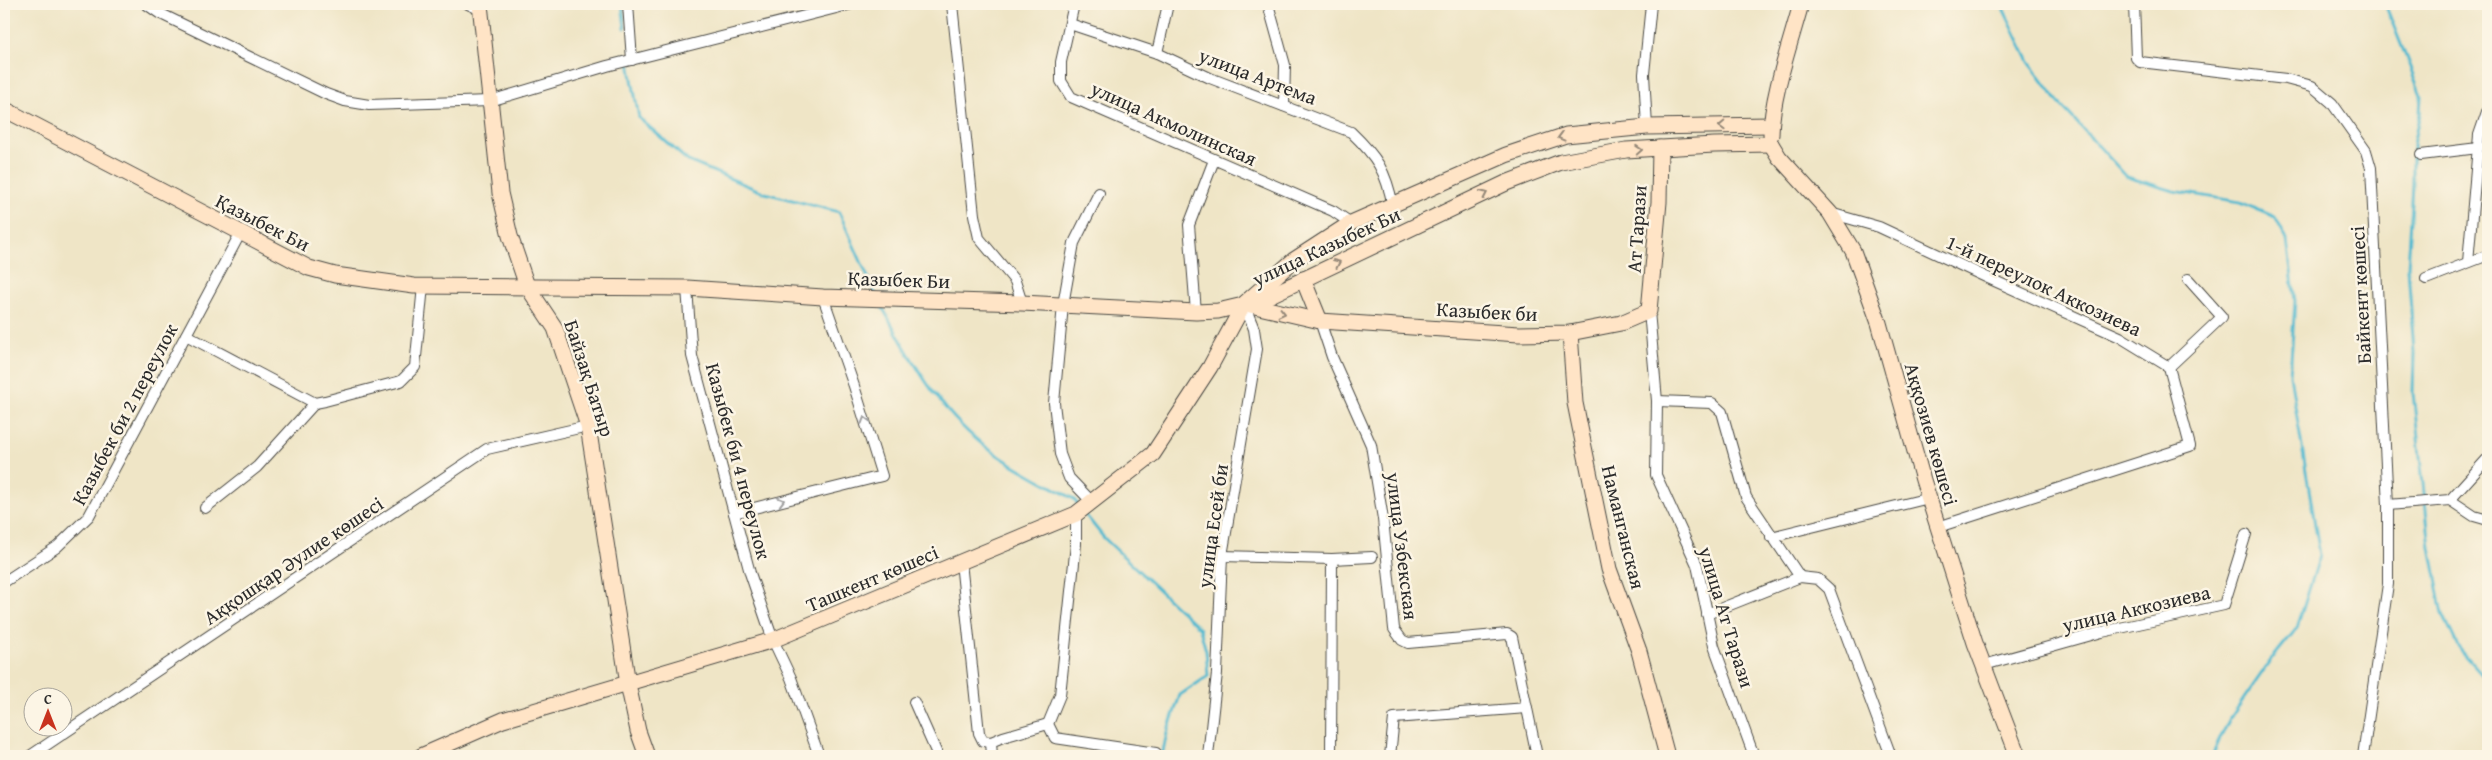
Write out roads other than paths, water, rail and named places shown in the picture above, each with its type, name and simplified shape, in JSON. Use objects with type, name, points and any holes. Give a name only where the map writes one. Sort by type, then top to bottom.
[{"type":"street","points":[[146,4],[159,13],[326,94],[345,101],[370,105],[490,100],[632,60],[852,4]]},
{"type":"street","points":[[628,4],[632,60]]},
{"type":"street","points":[[952,4],[979,238],[1015,281],[1022,303]]},
{"type":"street","name":"улица Акмолинская","points":[[1074,4],[1061,62],[1060,81],[1071,97],[1333,211],[1352,223]]},
{"type":"street","points":[[1157,53],[1168,4]]},
{"type":"street","points":[[1268,4],[1285,65],[1284,106]]},
{"type":"street","points":[[1646,128],[1644,74],[1651,4]]},
{"type":"street","points":[[1771,144],[1771,124],[1801,4]]},
{"type":"street","name":"Байкент көшесі","points":[[2134,4],[2136,58],[2140,62],[2300,81],[2312,86],[2332,103],[2366,151],[2371,168],[2388,504],[2388,584],[2363,756]]},
{"type":"street","name":"Байзақ Батыр","points":[[476,6],[490,100],[500,193],[510,236],[527,286],[555,328],[588,426],[628,684],[638,731],[647,756]]},
{"type":"street","name":"улица Артема","points":[[1070,24],[1157,53],[1210,78],[1336,124],[1351,132],[1367,146],[1388,179],[1393,206]]},
{"type":"street","name":"Қазыбек Би","points":[[4,109],[309,268],[335,276],[423,286],[687,288],[823,297],[1022,303],[1196,312],[1218,311],[1244,304]]},
{"type":"street","points":[[2468,262],[2479,135],[2488,109]]},
{"type":"street","name":"улица Казыбек Би","points":[[1244,304],[1294,260],[1352,223],[1495,160],[1566,135],[1646,128],[1771,124]]},
{"type":"street","name":"улица Казыбек Би","points":[[1244,304],[1256,302],[1506,183],[1561,162],[1626,150],[1771,144]]},
{"type":"street","name":"Аққозиев көшесі","points":[[1771,144],[1779,157],[1830,213],[1853,252],[1879,323],[1938,527],[1984,665],[2018,756]]},
{"type":"street","name":"Ат Тарази","points":[[1649,311],[1659,202],[1660,148]]},
{"type":"street","points":[[2421,155],[2478,148]]},
{"type":"street","points":[[1196,312],[1189,225],[1214,160]]},
{"type":"street","points":[[1495,160],[1506,183]]},
{"type":"street","points":[[1091,501],[1069,478],[1060,454],[1054,403],[1063,305],[1074,243],[1099,193]]},
{"type":"street","name":"1-й переулок Аккозиева","points":[[1830,213],[1894,233],[1988,278],[2120,336],[2169,367]]},
{"type":"street","name":"Казыбек би 2 переулок","points":[[4,582],[57,547],[90,516],[240,232]]},
{"type":"street","points":[[2426,279],[2488,255]]},
{"type":"street","points":[[1938,527],[2190,446],[2169,367],[2222,316],[2188,278]]},
{"type":"street","points":[[1303,279],[1320,321]]},
{"type":"street","points":[[205,508],[257,467],[315,403],[402,381],[415,367],[423,286]]},
{"type":"street","name":"Казыбек би 4 переулок","points":[[687,288],[692,356],[750,572],[773,640]]},
{"type":"street","points":[[734,513],[882,476],[854,386],[823,297]]},
{"type":"street","name":"Казыбек би","points":[[1244,304],[1320,321],[1520,334],[1570,333],[1621,323],[1649,311]]},
{"type":"street","name":"Ташкент көшесі","points":[[420,756],[502,720],[773,640],[1076,514],[1153,454],[1210,367],[1244,304]]},
{"type":"street","name":"улица Есей би","points":[[1208,756],[1217,673],[1222,556],[1257,349],[1254,329],[1244,304]]},
{"type":"street","name":"улица Ат Тарази","points":[[1649,311],[1658,402],[1656,475],[1697,565],[1714,646],[1754,756]]},
{"type":"street","name":"улица Узбекская","points":[[1320,321],[1332,357],[1372,446],[1383,519],[1394,629],[1402,640],[1408,643],[1507,634],[1512,637],[1537,756]]},
{"type":"street","name":"Наманганская","points":[[1570,333],[1576,403],[1610,569],[1640,651],[1664,756]]},
{"type":"street","points":[[186,335],[315,403]]},
{"type":"street","points":[[1658,402],[1712,403],[1722,412],[1746,497],[1771,537],[1800,577]]},
{"type":"street","name":"Аққошқар Әулие көшесі","points":[[30,756],[320,564],[487,449],[588,426]]},
{"type":"street","points":[[2450,500],[2488,458]]},
{"type":"street","points":[[1771,537],[1929,498]]},
{"type":"street","points":[[2388,504],[2450,500],[2474,516],[2488,520]]},
{"type":"street","points":[[1076,514],[1076,544],[1060,695],[1048,724],[1055,738],[1156,753]]},
{"type":"street","name":"улица Аккозиева","points":[[1984,665],[2102,632],[2224,605],[2246,534]]},
{"type":"street","points":[[1222,556],[1332,559],[1372,557]]},
{"type":"street","points":[[1331,756],[1332,559]]},
{"type":"street","points":[[961,562],[979,734],[983,741],[992,742],[1003,736],[1048,724]]},
{"type":"street","points":[[1707,614],[1800,577],[1818,579],[1829,589],[1891,756]]},
{"type":"street","points":[[773,640],[791,678],[817,750]]},
{"type":"street","points":[[914,702],[938,756]]},
{"type":"street","points":[[1390,756],[1394,718],[1527,708]]},
{"type":"street","points":[[992,742],[992,756]]},
{"type":"waterway","points":[[622,4],[625,28]]},
{"type":"waterway","points":[[2001,4],[2029,62],[2059,103],[2127,177],[2174,191],[2240,202],[2275,217],[2287,240],[2295,301],[2290,375],[2320,555],[2297,628],[2271,660],[2229,720],[2212,756]]},
{"type":"waterway","points":[[2385,4],[2421,95],[2420,114],[2413,144],[2413,185],[2408,268],[2414,353],[2413,393],[2430,547],[2443,614],[2458,647],[2483,675],[2488,690]]},
{"type":"waterway","points":[[629,62],[639,118],[688,161],[765,193],[839,212],[875,293]]},
{"type":"waterway","points":[[880,303],[924,379],[966,430],[982,444],[1015,466],[1074,499],[1079,506]]},
{"type":"waterway","points":[[1084,513],[1104,538],[1200,629],[1206,651],[1208,676],[1180,695],[1167,733],[1162,756]]}]
